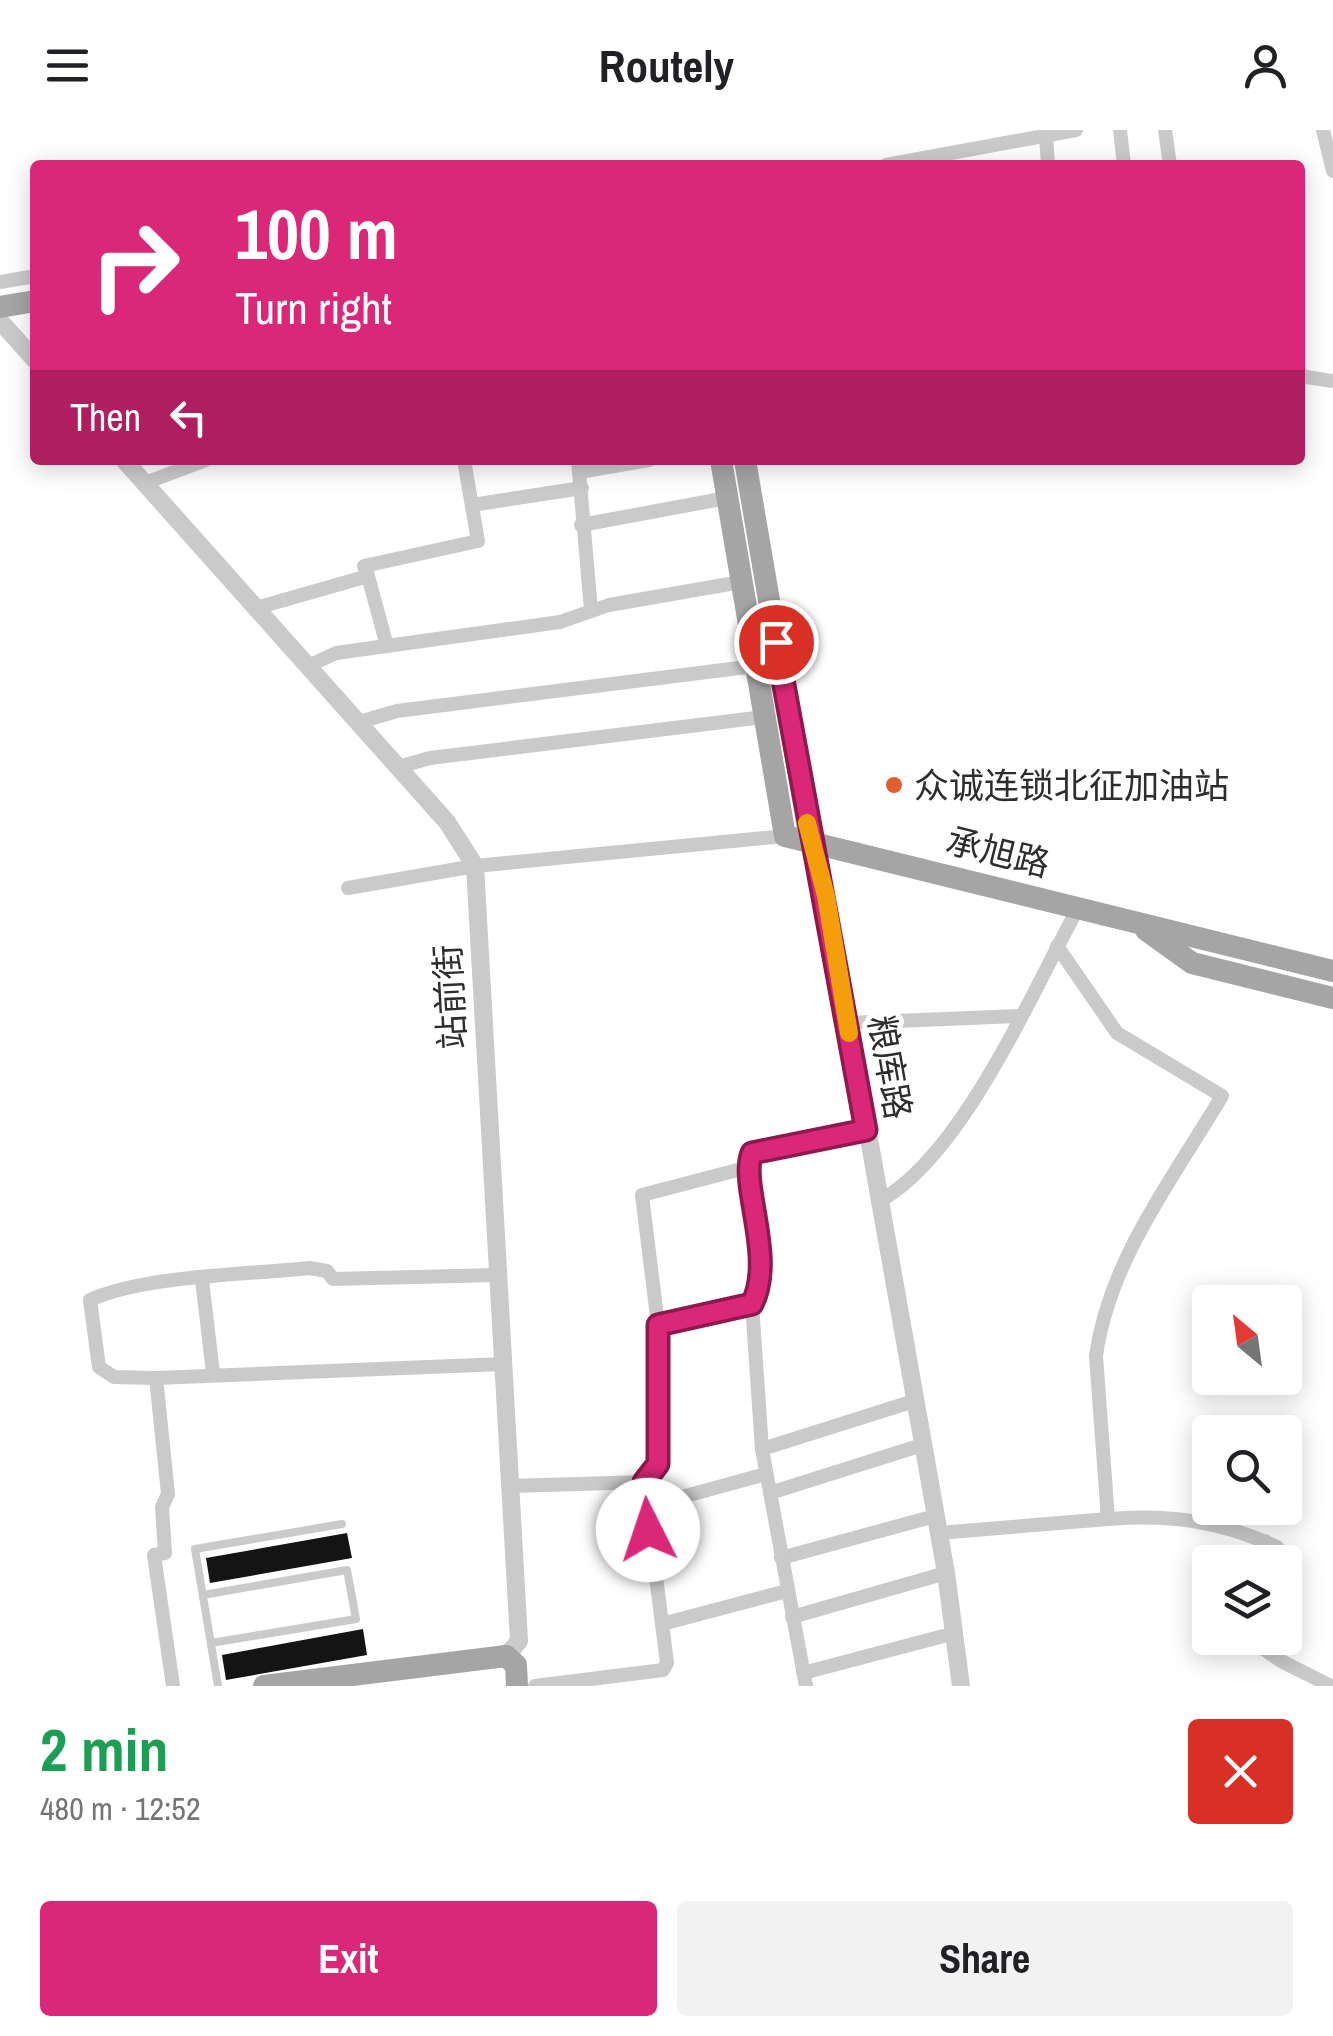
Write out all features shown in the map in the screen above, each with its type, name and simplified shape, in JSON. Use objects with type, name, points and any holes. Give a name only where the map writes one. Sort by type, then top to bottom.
[{"type":"main road","points":[[0,307],[30,302]]},
{"type":"main road","points":[[721,465],[785,836]]},
{"type":"main road","name":"粮库路","points":[[746,465],[810,840]]},
{"type":"main road","name":"承旭路","points":[[785,836],[1333,971]]},
{"type":"main road","name":"承旭路","points":[[1135,922],[1192,963],[1333,998]]},
{"type":"main road","points":[[264,1686],[506,1656]]},
{"type":"main road","points":[[501,1686],[506,1656]]},
{"type":"main road","points":[[506,1656],[516,1666],[517,1686]]},
{"type":"street","points":[[957,160],[1076,130]]},
{"type":"street","points":[[1120,130],[1123,160]]},
{"type":"street","points":[[1166,130],[1169,160]]},
{"type":"street","points":[[1323,130],[1333,171]]},
{"type":"street","points":[[1046,136],[1048,160]]},
{"type":"street","points":[[0,282],[30,277]]},
{"type":"street","points":[[0,321],[30,354]]},
{"type":"street","points":[[1305,377],[1333,381]]},
{"type":"street","points":[[129,465],[464,842],[476,866]]},
{"type":"street","points":[[145,483],[193,465]]},
{"type":"street","points":[[387,646],[364,566],[478,541],[465,465]]},
{"type":"street","points":[[472,505],[580,473],[622,465]]},
{"type":"street","points":[[580,473],[581,525],[591,610]]},
{"type":"street","points":[[581,525],[727,498]]},
{"type":"street","points":[[256,608],[368,576]]},
{"type":"street","points":[[308,666],[336,653],[546,624],[591,610],[741,582]]},
{"type":"street","points":[[359,722],[397,710],[755,666]]},
{"type":"street","points":[[398,767],[430,758],[764,717]]},
{"type":"street","points":[[348,888],[476,866],[785,836]]},
{"type":"street","name":"粮库路","points":[[810,840],[826,896],[946,1573],[961,1686]]},
{"type":"street","name":"站前街","points":[[476,866],[519,1641],[506,1656]]},
{"type":"street","points":[[878,1202],[912,1181],[954,1133],[1078,908]]},
{"type":"street","points":[[1057,946],[1117,1033],[1222,1096],[1120,1271],[1100,1329],[1096,1356],[1108,1519]]},
{"type":"street","points":[[847,1023],[1019,1016]]},
{"type":"street","points":[[866,1130],[752,1153],[749,1167],[760,1221],[761,1288],[752,1304],[766,1474],[805,1679],[955,1633]]},
{"type":"street","points":[[644,1482],[658,1464],[658,1325],[642,1195],[749,1167]]},
{"type":"street","points":[[498,1275],[333,1278],[327,1272],[310,1268],[106,1293],[90,1300],[99,1366],[114,1378],[504,1364]]},
{"type":"street","points":[[202,1280],[213,1373]]},
{"type":"street","points":[[658,1325],[752,1304]]},
{"type":"street","points":[[156,1378],[168,1494],[162,1507],[165,1553],[154,1554],[173,1686]]},
{"type":"street","points":[[762,1449],[914,1401]]},
{"type":"street","points":[[770,1492],[922,1444]]},
{"type":"street","points":[[650,1506],[766,1474]]},
{"type":"street","points":[[510,1486],[644,1482]]},
{"type":"street","points":[[535,1686],[663,1670],[668,1663],[644,1482]]},
{"type":"street","points":[[781,1558],[937,1524],[1108,1519],[1178,1518],[1235,1529],[1270,1545]]},
{"type":"street","points":[[792,1617],[946,1573]]},
{"type":"street","points":[[662,1624],[787,1591]]},
{"type":"street","points":[[1273,1655],[1331,1686]]},
{"type":"lane","points":[[218,1686],[195,1549],[342,1524]]},
{"type":"lane","points":[[203,1594],[347,1570],[356,1619],[211,1643]]},
{"type":"building","points":[[347,1533],[352,1558],[210,1583],[206,1558]]},
{"type":"building","points":[[363,1629],[367,1655],[226,1680],[222,1655]]},
{"type":"slow traffic","points":[[807,823],[826,896],[849,1033]]},
{"type":"place","name":"众诚连锁北征加油站","points":[[894,785]]},
{"type":"route","points":[[648,1530],[650,1506],[644,1482],[658,1464],[658,1325],[752,1304],[761,1288],[760,1221],[748,1163],[752,1153],[866,1130],[826,896],[810,840],[776,642]]}]
